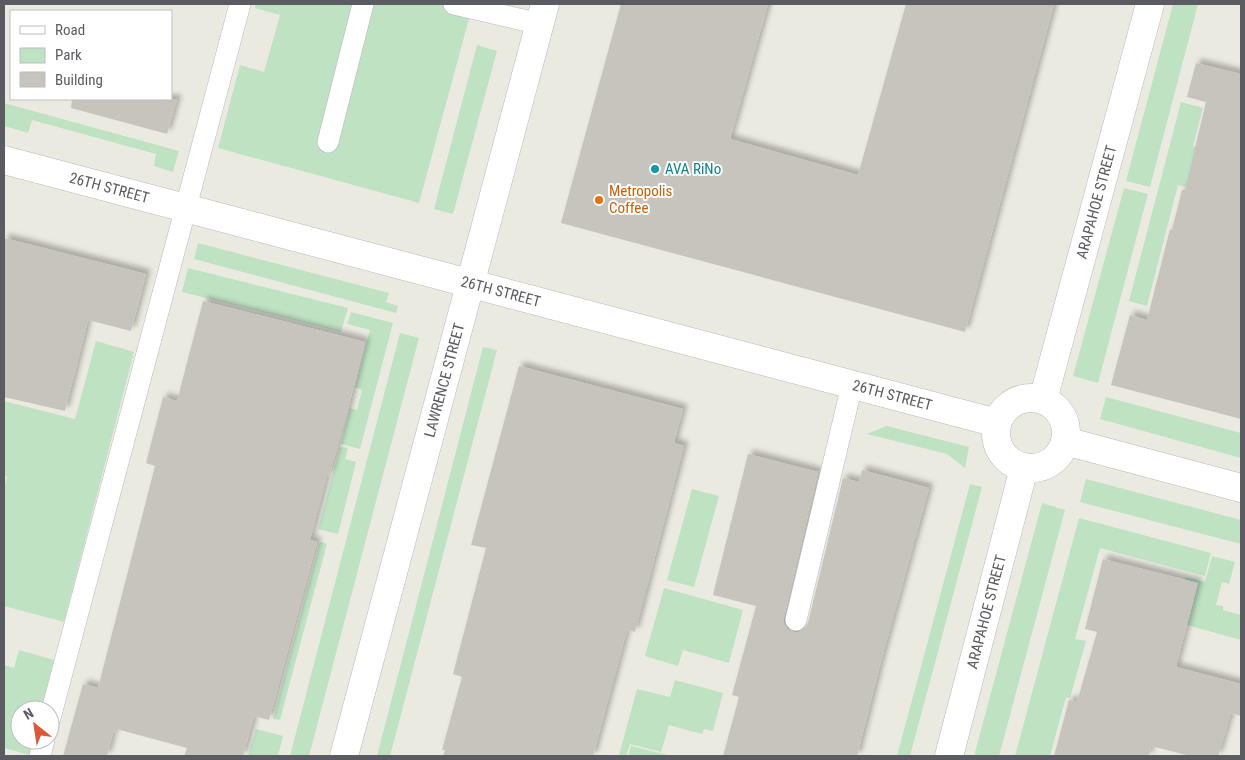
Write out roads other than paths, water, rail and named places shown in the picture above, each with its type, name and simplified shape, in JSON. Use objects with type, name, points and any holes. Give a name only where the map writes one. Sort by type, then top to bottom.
[{"type":"street","name":"ARAPAHOE STREET","points":[[1043,400],[1150,4]]},
{"type":"street","name":"LAWRENCE STREET","points":[[344,756],[543,14]]},
{"type":"street","name":"26TH STREET","points":[[4,160],[997,423]]},
{"type":"street","points":[[1032,397],[1043,400],[1054,405],[1066,424],[1064,447],[1057,457],[1047,464],[1036,468],[1024,468],[1013,464],[1004,456],[998,446],[995,435],[997,423],[1002,412],[1010,404],[1026,398],[1032,397]]},
{"type":"street","points":[[1065,441],[1241,488]]},
{"type":"street","name":"ARAPAHOE STREET","points":[[949,756],[1024,468]]},
{"type":"lane","points":[[55,700],[240,4]]},
{"type":"lane","points":[[328,142],[363,4]]},
{"type":"lane","points":[[454,4],[543,14]]},
{"type":"lane","points":[[796,620],[852,385]]},
{"type":"place","name":"AVA RiNo","points":[[655,169]]},
{"type":"place","name":"Metropolis Coffee","points":[[599,200]]}]
